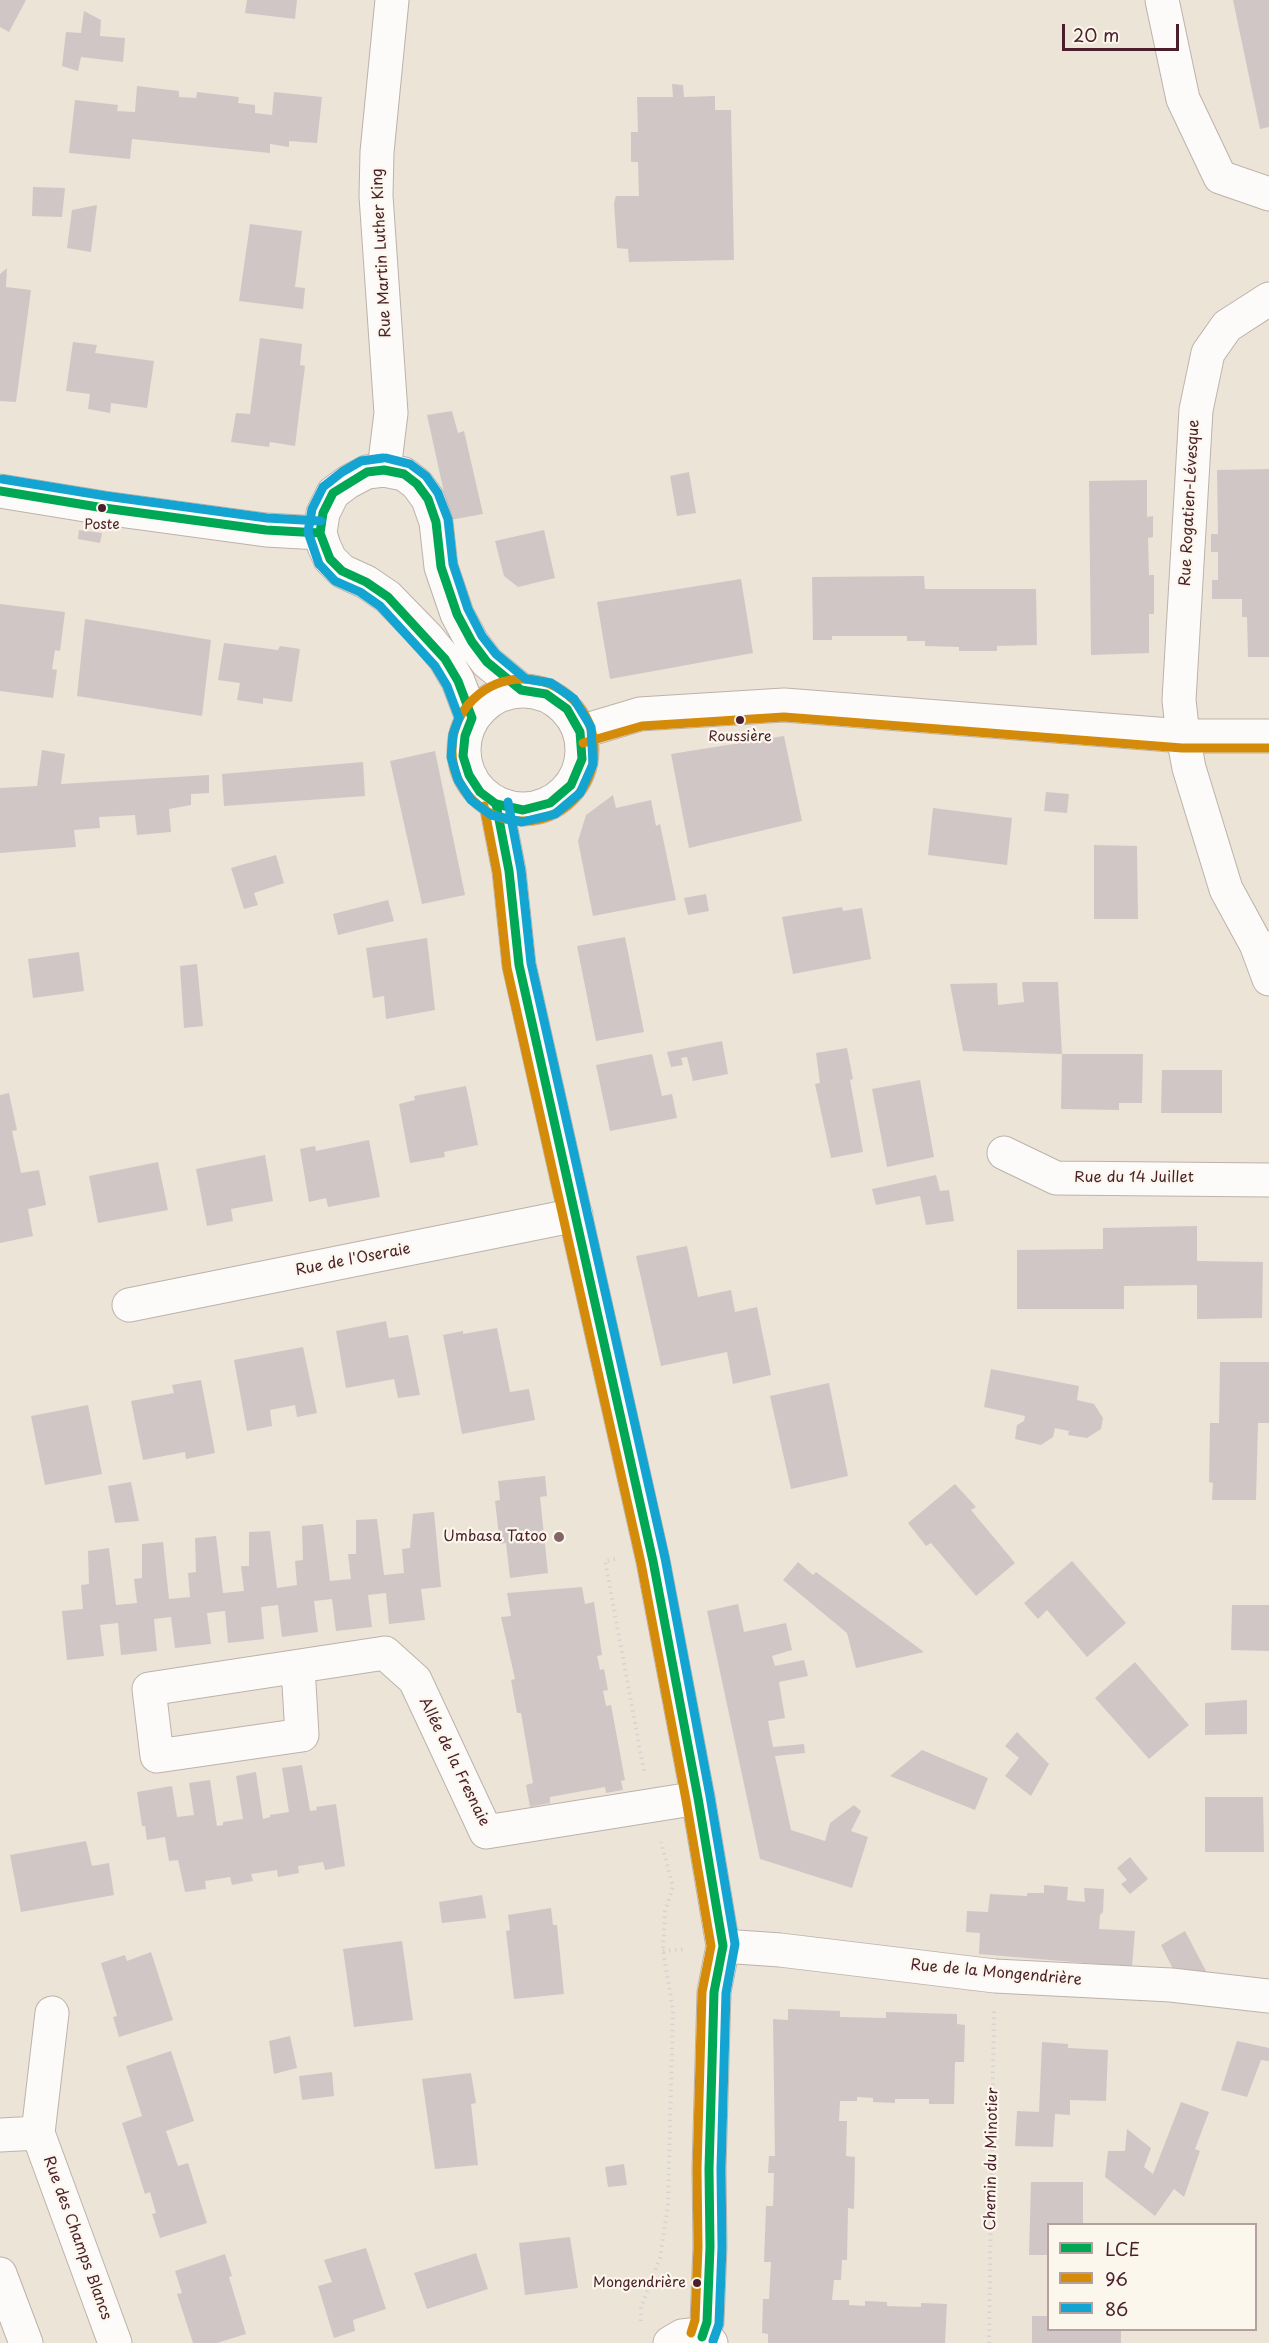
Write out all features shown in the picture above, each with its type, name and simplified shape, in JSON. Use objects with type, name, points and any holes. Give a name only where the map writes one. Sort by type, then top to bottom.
[{"type":"street","name":"Rue Martin Luther King","points":[[384,470],[392,413],[376,185],[377,152],[392,0]]},
{"type":"street","points":[[1162,0],[1183,99],[1220,177],[1269,195]]},
{"type":"street","name":"Rue Rogatien-Lévesque","points":[[1269,299],[1227,326],[1208,353],[1196,410],[1179,700],[1189,768],[1226,889],[1262,947],[1269,979]]},
{"type":"street","points":[[472,718],[458,681],[433,644],[388,597],[366,582],[342,571],[330,559],[320,532],[324,513],[333,493],[348,482],[367,472],[384,470],[404,474],[417,484],[428,499],[436,522],[441,567],[457,614],[472,642],[487,662],[520,690]]},
{"type":"street","points":[[0,491],[255,529],[320,532]]},
{"type":"street","points":[[520,690],[546,694],[567,709],[580,732],[582,759],[572,785],[550,803],[523,810],[496,804],[480,792],[469,775],[463,756],[465,736],[472,718],[485,704],[501,694],[520,690]]},
{"type":"street","points":[[580,732],[640,714],[784,705],[1183,736],[1269,736]]},
{"type":"street","points":[[496,804],[509,871],[519,965],[650,1550],[698,1798],[723,1946],[714,1992],[709,2158],[710,2247],[706,2340],[682,2336],[670,2343]]},
{"type":"street","name":"Rue du 14 Juillet","points":[[1004,1152],[1056,1178],[1269,1180]]},
{"type":"street","name":"Rue de l'Oseraie","points":[[129,1305],[576,1215]]},
{"type":"street","name":"Allée de la Fresnaie","points":[[298,1667],[302,1736],[157,1756],[149,1689],[385,1653],[415,1680],[486,1832],[698,1798]]},
{"type":"street","name":"Rue de la Mongendrière","points":[[723,1946],[780,1950],[995,1976],[1172,1986],[1269,1996]]},
{"type":"street","name":"Rue des Champs Blancs","points":[[52,2013],[38,2133],[115,2343]]},
{"type":"street","points":[[0,2135],[38,2133]]},
{"type":"street","points":[[0,2274],[26,2343]]},
{"type":"path","points":[[641,2325],[641,2307],[660,2258],[668,2205],[673,2010],[663,1951],[666,1912],[674,1886],[651,1807],[605,1561],[650,1550]]},
{"type":"path","name":"Chemin du Minotier","points":[[989,2343],[995,1976]]},
{"type":"building","points":[[0,0],[26,0],[9,32],[0,27]]},
{"type":"building","points":[[247,0],[297,0],[295,19],[245,13]]},
{"type":"building","points":[[1233,0],[1269,0],[1269,127],[1260,129]]},
{"type":"building","points":[[84,11],[101,20],[100,36],[125,38],[123,62],[81,57],[78,71],[62,66],[66,32],[81,33]]},
{"type":"building","points":[[672,84],[683,85],[684,97],[715,96],[715,110],[731,110],[734,260],[629,262],[628,249],[617,248],[614,203],[616,196],[639,196],[638,162],[631,162],[631,132],[638,132],[637,97],[673,97]]},
{"type":"building","points":[[137,86],[179,91],[179,97],[196,98],[197,92],[239,97],[238,103],[255,105],[255,113],[272,115],[274,92],[322,97],[317,143],[289,141],[289,147],[270,144],[270,153],[132,139],[130,159],[69,153],[75,100],[118,105],[117,111],[135,112]]},
{"type":"building","points":[[33,187],[65,188],[62,217],[32,216]]},
{"type":"building","points":[[97,205],[91,252],[67,248],[72,210]]},
{"type":"building","points":[[250,224],[302,231],[295,287],[305,288],[303,309],[239,301]]},
{"type":"building","points":[[7,268],[6,287],[31,290],[16,402],[0,401],[0,274]]},
{"type":"building","points":[[260,338],[302,344],[300,365],[305,366],[295,446],[270,442],[269,447],[231,442],[236,413],[250,414]]},
{"type":"building","points":[[73,342],[97,345],[95,353],[154,361],[147,408],[111,403],[110,413],[88,409],[90,394],[66,391]]},
{"type":"building","points":[[452,411],[458,433],[464,431],[483,514],[450,520],[427,415]]},
{"type":"building","points":[[1269,469],[1269,657],[1248,657],[1247,617],[1242,617],[1242,599],[1212,599],[1212,580],[1218,580],[1218,552],[1211,552],[1211,534],[1218,534],[1217,470]]},
{"type":"building","points":[[689,472],[696,513],[677,516],[670,476]]},
{"type":"building","points":[[1147,480],[1147,517],[1153,516],[1153,537],[1148,538],[1149,575],[1154,575],[1154,614],[1149,614],[1149,653],[1091,655],[1089,481]]},
{"type":"building","points":[[79,530],[102,533],[100,543],[78,539]]},
{"type":"building","points":[[544,530],[555,578],[518,587],[504,576],[495,541]]},
{"type":"building","points":[[924,576],[925,589],[1036,589],[1037,645],[997,646],[997,651],[959,651],[959,647],[925,646],[925,641],[907,641],[907,636],[832,636],[832,640],[813,640],[812,577]]},
{"type":"building","points":[[741,579],[753,653],[610,679],[597,602]]},
{"type":"building","points":[[0,604],[65,612],[60,651],[55,650],[52,669],[57,670],[53,698],[0,691]]},
{"type":"building","points":[[85,619],[211,640],[202,716],[77,696]]},
{"type":"building","points":[[224,643],[278,650],[280,646],[300,649],[292,702],[263,698],[263,704],[237,700],[240,683],[218,680]]},
{"type":"building","points":[[784,736],[802,821],[689,848],[671,754]]},
{"type":"building","points":[[42,750],[65,754],[61,784],[209,775],[209,793],[191,794],[191,805],[169,809],[171,832],[137,835],[135,815],[99,817],[100,828],[74,830],[76,847],[0,853],[0,788],[37,786]]},
{"type":"building","points":[[435,751],[465,895],[422,904],[390,761]]},
{"type":"building","points":[[363,762],[365,796],[224,806],[222,774]]},
{"type":"building","points":[[1046,792],[1069,794],[1067,813],[1044,811]]},
{"type":"building","points":[[613,795],[616,808],[651,800],[656,826],[660,824],[676,900],[593,916],[578,841],[586,815]]},
{"type":"building","points":[[933,808],[1012,818],[1007,865],[928,855]]},
{"type":"building","points":[[1094,845],[1137,846],[1138,919],[1094,919]]},
{"type":"building","points":[[276,855],[284,883],[254,893],[258,905],[244,909],[231,868]]},
{"type":"building","points":[[706,894],[709,911],[688,915],[684,898]]},
{"type":"building","points":[[388,900],[394,921],[338,935],[333,914]]},
{"type":"building","points":[[842,907],[843,911],[862,908],[871,959],[793,974],[782,917]]},
{"type":"building","points":[[625,937],[644,1032],[596,1041],[577,946]]},
{"type":"building","points":[[427,938],[435,1010],[386,1019],[384,996],[373,998],[366,948]]},
{"type":"building","points":[[79,952],[84,991],[33,998],[28,959]]},
{"type":"building","points":[[197,964],[203,1026],[184,1028],[180,966]]},
{"type":"building","points":[[1022,982],[1058,982],[1062,1054],[963,1051],[950,984],[997,983],[998,1005],[1024,1002]]},
{"type":"building","points":[[722,1041],[728,1074],[693,1081],[687,1057],[681,1058],[683,1065],[671,1067],[667,1052]]},
{"type":"building","points":[[847,1048],[853,1079],[850,1080],[863,1152],[831,1158],[815,1084],[820,1083],[816,1053]]},
{"type":"building","points":[[652,1054],[662,1096],[672,1094],[677,1118],[610,1131],[596,1065]]},
{"type":"building","points":[[1062,1054],[1143,1054],[1142,1103],[1119,1103],[1119,1110],[1061,1109]]},
{"type":"building","points":[[1162,1070],[1222,1070],[1222,1113],[1161,1113]]},
{"type":"building","points":[[920,1080],[934,1157],[887,1167],[872,1089]]},
{"type":"building","points":[[466,1086],[478,1145],[444,1152],[445,1157],[410,1163],[399,1104],[415,1100],[414,1096]]},
{"type":"building","points":[[9,1093],[17,1130],[12,1131],[21,1173],[39,1170],[46,1205],[28,1209],[33,1236],[0,1243],[0,1095]]},
{"type":"building","points":[[369,1140],[380,1197],[328,1207],[326,1198],[309,1202],[300,1149],[315,1146],[316,1151]]},
{"type":"building","points":[[265,1155],[273,1201],[231,1209],[233,1221],[207,1226],[196,1169]]},
{"type":"building","points":[[158,1162],[168,1210],[98,1223],[89,1176]]},
{"type":"building","points":[[936,1175],[940,1191],[949,1190],[954,1221],[926,1225],[920,1196],[876,1205],[872,1189]]},
{"type":"building","points":[[1197,1226],[1197,1261],[1263,1262],[1262,1318],[1197,1319],[1197,1285],[1124,1286],[1124,1309],[1017,1309],[1017,1250],[1103,1249],[1103,1228]]},
{"type":"building","points":[[687,1246],[698,1297],[731,1290],[735,1312],[757,1307],[771,1375],[733,1384],[727,1352],[661,1366],[636,1256]]},
{"type":"building","points":[[386,1321],[389,1338],[408,1335],[420,1395],[398,1398],[394,1379],[346,1388],[336,1331]]},
{"type":"building","points":[[497,1328],[510,1392],[529,1389],[535,1420],[462,1434],[443,1335]]},
{"type":"building","points":[[303,1347],[317,1413],[297,1417],[295,1405],[270,1410],[272,1426],[247,1431],[234,1360]]},
{"type":"building","points":[[1220,1362],[1269,1362],[1269,1423],[1258,1423],[1256,1500],[1212,1500],[1213,1483],[1209,1482],[1210,1423],[1219,1423]]},
{"type":"building","points":[[991,1369],[1079,1386],[1077,1400],[1094,1404],[1103,1418],[1101,1429],[1087,1438],[1068,1435],[1069,1431],[1055,1428],[1053,1437],[1041,1445],[1015,1439],[1017,1425],[1024,1421],[1025,1416],[984,1407]]},
{"type":"building","points":[[201,1380],[215,1453],[186,1459],[185,1452],[143,1460],[131,1401],[174,1393],[172,1385]]},
{"type":"building","points":[[829,1383],[848,1476],[791,1489],[770,1396]]},
{"type":"building","points":[[88,1405],[102,1474],[45,1485],[31,1416]]},
{"type":"building","points":[[545,1476],[547,1496],[540,1497],[548,1573],[510,1578],[506,1543],[500,1544],[495,1501],[500,1500],[498,1481]]},
{"type":"building","points":[[131,1482],[139,1521],[115,1523],[108,1486]]},
{"type":"building","points":[[955,1484],[976,1507],[971,1510],[1015,1563],[976,1596],[931,1543],[926,1546],[908,1523]]},
{"type":"building","points":[[434,1512],[441,1587],[421,1589],[425,1620],[389,1624],[386,1593],[368,1595],[372,1627],[336,1631],[332,1599],[314,1601],[318,1632],[282,1637],[278,1605],[261,1607],[264,1639],[228,1643],[225,1611],[207,1613],[211,1644],[175,1648],[171,1617],[154,1619],[157,1651],[121,1655],[118,1623],[100,1625],[104,1656],[67,1660],[62,1611],[83,1609],[81,1585],[89,1584],[88,1551],[109,1548],[116,1605],[137,1603],[134,1579],[142,1578],[142,1544],[163,1542],[169,1599],[190,1597],[188,1573],[196,1572],[195,1538],[216,1536],[223,1593],[244,1591],[241,1566],[249,1566],[249,1532],[270,1531],[277,1588],[297,1585],[295,1561],[303,1560],[302,1526],[323,1524],[330,1581],[351,1579],[348,1554],[356,1554],[356,1520],[377,1519],[384,1575],[404,1573],[402,1549],[410,1548],[413,1514]]},
{"type":"building","points":[[1072,1561],[1126,1623],[1087,1657],[1047,1610],[1038,1619],[1024,1603]]},
{"type":"building","points":[[798,1562],[813,1575],[816,1572],[924,1652],[856,1668],[847,1633],[783,1580]]},
{"type":"building","points":[[582,1587],[585,1604],[594,1602],[602,1655],[597,1656],[600,1670],[604,1669],[608,1690],[603,1691],[606,1706],[611,1705],[625,1780],[621,1781],[623,1790],[606,1793],[605,1787],[550,1797],[550,1803],[530,1807],[526,1785],[533,1783],[521,1713],[517,1713],[511,1680],[515,1679],[501,1617],[511,1616],[507,1593]]},
{"type":"building","points":[[738,1604],[744,1632],[786,1623],[792,1650],[772,1656],[775,1666],[804,1660],[808,1676],[779,1682],[785,1718],[768,1721],[773,1747],[804,1744],[805,1753],[775,1756],[791,1830],[825,1841],[830,1823],[854,1805],[861,1811],[851,1831],[868,1837],[852,1888],[760,1859],[707,1611]]},
{"type":"building","points":[[1232,1605],[1269,1605],[1269,1651],[1231,1650]]},
{"type":"building","points":[[1135,1662],[1189,1725],[1149,1759],[1095,1698]]},
{"type":"building","points":[[1247,1700],[1247,1734],[1205,1735],[1205,1703]]},
{"type":"building","points":[[1017,1732],[1049,1764],[1031,1796],[1005,1776],[1019,1758],[1005,1746]]},
{"type":"building","points":[[922,1750],[988,1778],[975,1810],[890,1776]]},
{"type":"building","points":[[302,1765],[310,1811],[317,1810],[316,1807],[336,1804],[345,1866],[325,1870],[323,1862],[298,1866],[299,1873],[278,1877],[277,1870],[251,1874],[253,1881],[232,1885],[230,1877],[205,1881],[206,1889],[185,1892],[178,1860],[169,1861],[165,1837],[147,1840],[145,1826],[142,1826],[137,1792],[172,1786],[177,1817],[194,1815],[189,1783],[210,1780],[217,1826],[223,1825],[223,1822],[243,1819],[236,1776],[256,1772],[263,1819],[270,1815],[289,1812],[282,1768]]},
{"type":"building","points":[[1205,1797],[1263,1797],[1264,1852],[1205,1852]]},
{"type":"building","points":[[86,1841],[92,1866],[109,1863],[114,1895],[21,1912],[10,1855]]},
{"type":"building","points":[[1130,1857],[1148,1879],[1130,1894],[1121,1884],[1127,1880],[1117,1868]]},
{"type":"building","points":[[1044,1885],[1068,1887],[1067,1900],[1085,1902],[1084,1888],[1104,1889],[1103,1912],[1100,1915],[1099,1929],[1135,1931],[1132,1967],[979,1954],[980,1933],[966,1932],[967,1911],[988,1912],[990,1894],[1027,1896],[1027,1893],[1044,1893]]},
{"type":"building","points":[[482,1895],[486,1918],[442,1923],[439,1902]]},
{"type":"building","points":[[551,1908],[553,1925],[557,1925],[564,1994],[514,1999],[506,1931],[510,1930],[508,1915]]},
{"type":"building","points":[[1185,1931],[1207,1973],[1174,1971],[1161,1945]]},
{"type":"building","points":[[402,1941],[413,2020],[354,2027],[343,1949]]},
{"type":"building","points":[[151,1952],[173,2020],[119,2037],[113,2017],[117,2016],[101,1963],[125,1955],[127,1961]]},
{"type":"building","points":[[788,2009],[840,2011],[840,2017],[886,2018],[886,2012],[957,2014],[957,2024],[965,2025],[964,2062],[955,2062],[954,2104],[929,2104],[929,2099],[895,2099],[895,2103],[873,2102],[873,2098],[857,2097],[857,2101],[840,2101],[839,2121],[847,2121],[846,2156],[855,2157],[854,2209],[848,2208],[847,2260],[842,2260],[841,2280],[834,2280],[832,2300],[849,2300],[849,2305],[865,2306],[865,2301],[887,2302],[887,2306],[921,2307],[921,2303],[947,2304],[945,2343],[768,2343],[768,2334],[762,2333],[763,2299],[769,2299],[771,2262],[764,2262],[766,2206],[773,2206],[774,2173],[768,2173],[769,2156],[775,2156],[773,2019],[788,2020]]},
{"type":"building","points":[[290,2036],[297,2068],[274,2074],[269,2041]]},
{"type":"building","points":[[1237,2041],[1269,2048],[1269,2061],[1261,2060],[1247,2097],[1221,2090]]},
{"type":"building","points":[[1042,2042],[1068,2044],[1068,2048],[1108,2050],[1106,2101],[1070,2100],[1070,2115],[1055,2114],[1053,2147],[1015,2146],[1017,2111],[1039,2112]]},
{"type":"building","points":[[171,2051],[194,2121],[166,2131],[178,2166],[188,2163],[207,2223],[160,2238],[152,2214],[156,2213],[150,2192],[145,2194],[122,2123],[142,2116],[126,2066]]},
{"type":"building","points":[[332,2072],[334,2096],[302,2100],[299,2076]]},
{"type":"building","points":[[471,2073],[476,2103],[471,2104],[478,2165],[435,2169],[422,2079]]},
{"type":"building","points":[[1181,2102],[1209,2112],[1195,2149],[1200,2151],[1184,2197],[1174,2189],[1155,2216],[1105,2177],[1108,2151],[1125,2151],[1127,2129],[1151,2148],[1144,2167],[1153,2174]]},
{"type":"building","points":[[624,2164],[627,2185],[608,2187],[605,2167]]},
{"type":"building","points":[[1031,2182],[1083,2182],[1083,2223],[1047,2223],[1047,2255],[1029,2255]]},
{"type":"building","points":[[570,2237],[578,2288],[525,2295],[519,2243]]},
{"type":"building","points":[[366,2248],[386,2309],[353,2320],[355,2331],[334,2338],[318,2286],[332,2282],[324,2260]]},
{"type":"building","points":[[476,2253],[488,2289],[427,2309],[414,2273]]},
{"type":"building","points":[[225,2254],[232,2276],[229,2277],[246,2334],[217,2343],[193,2343],[177,2294],[182,2293],[175,2271]]},
{"type":"building","points":[[1032,2316],[1047,2316],[1047,2331],[1121,2331],[1121,2343],[1032,2343]]},
{"type":"transit line","name":"86","points":[[383,458],[361,461],[323,487],[312,509],[308,532],[319,564],[335,581],[360,592],[380,606],[435,666],[447,686],[459,718],[453,734],[451,757],[458,780],[471,800],[491,815],[522,822],[555,814],[580,793],[593,764],[591,727],[574,699],[551,683],[526,679],[496,654],[482,636],[468,609],[453,564],[448,519],[438,493],[426,476],[410,464],[386,458]]},
{"type":"transit line","name":"LCE","points":[[384,470],[404,474],[417,484],[428,499],[436,522],[441,567],[457,614],[472,642],[487,662],[521,690],[546,694],[567,709],[580,732],[582,759],[571,785],[550,803],[523,810],[496,804],[480,792],[469,775],[463,756],[465,736],[472,718],[458,681],[445,659],[388,597],[366,582],[342,571],[330,559],[320,533],[323,513],[333,493],[367,472],[384,470]]},
{"type":"transit line","name":"86","points":[[2,479],[267,518],[321,521]]},
{"type":"transit line","name":"LCE","points":[[0,491],[266,530],[320,533]]},
{"type":"transit line","name":"96","points":[[523,679],[550,684],[573,700],[589,723],[594,750],[589,777],[573,800],[550,816],[523,821],[496,816],[473,800],[457,777],[452,750],[457,723],[473,700],[496,684],[523,679]]},
{"type":"transit line","name":"96","points":[[583,743],[642,726],[784,717],[1182,748],[1269,748]]},
{"type":"transit line","name":"86","points":[[508,802],[521,870],[531,963],[665,1558],[710,1796],[735,1944],[726,1993],[721,2169],[722,2247],[719,2324],[713,2341]]},
{"type":"transit line","name":"LCE","points":[[496,804],[509,871],[519,965],[653,1561],[698,1798],[723,1946],[714,1992],[709,2169],[710,2247],[707,2322],[702,2337]]},
{"type":"transit line","name":"96","points":[[484,806],[497,873],[507,968],[641,1563],[711,1946],[702,1992],[697,2169],[698,2247],[695,2320],[691,2333]]},
{"type":"place","name":"Poste","points":[[102,508]]},
{"type":"place","name":"Roussière","points":[[740,720]]},
{"type":"place","name":"Umbasa Tatoo","points":[[559,1537]]},
{"type":"place","name":"Mongendrière","points":[[697,2283]]}]
